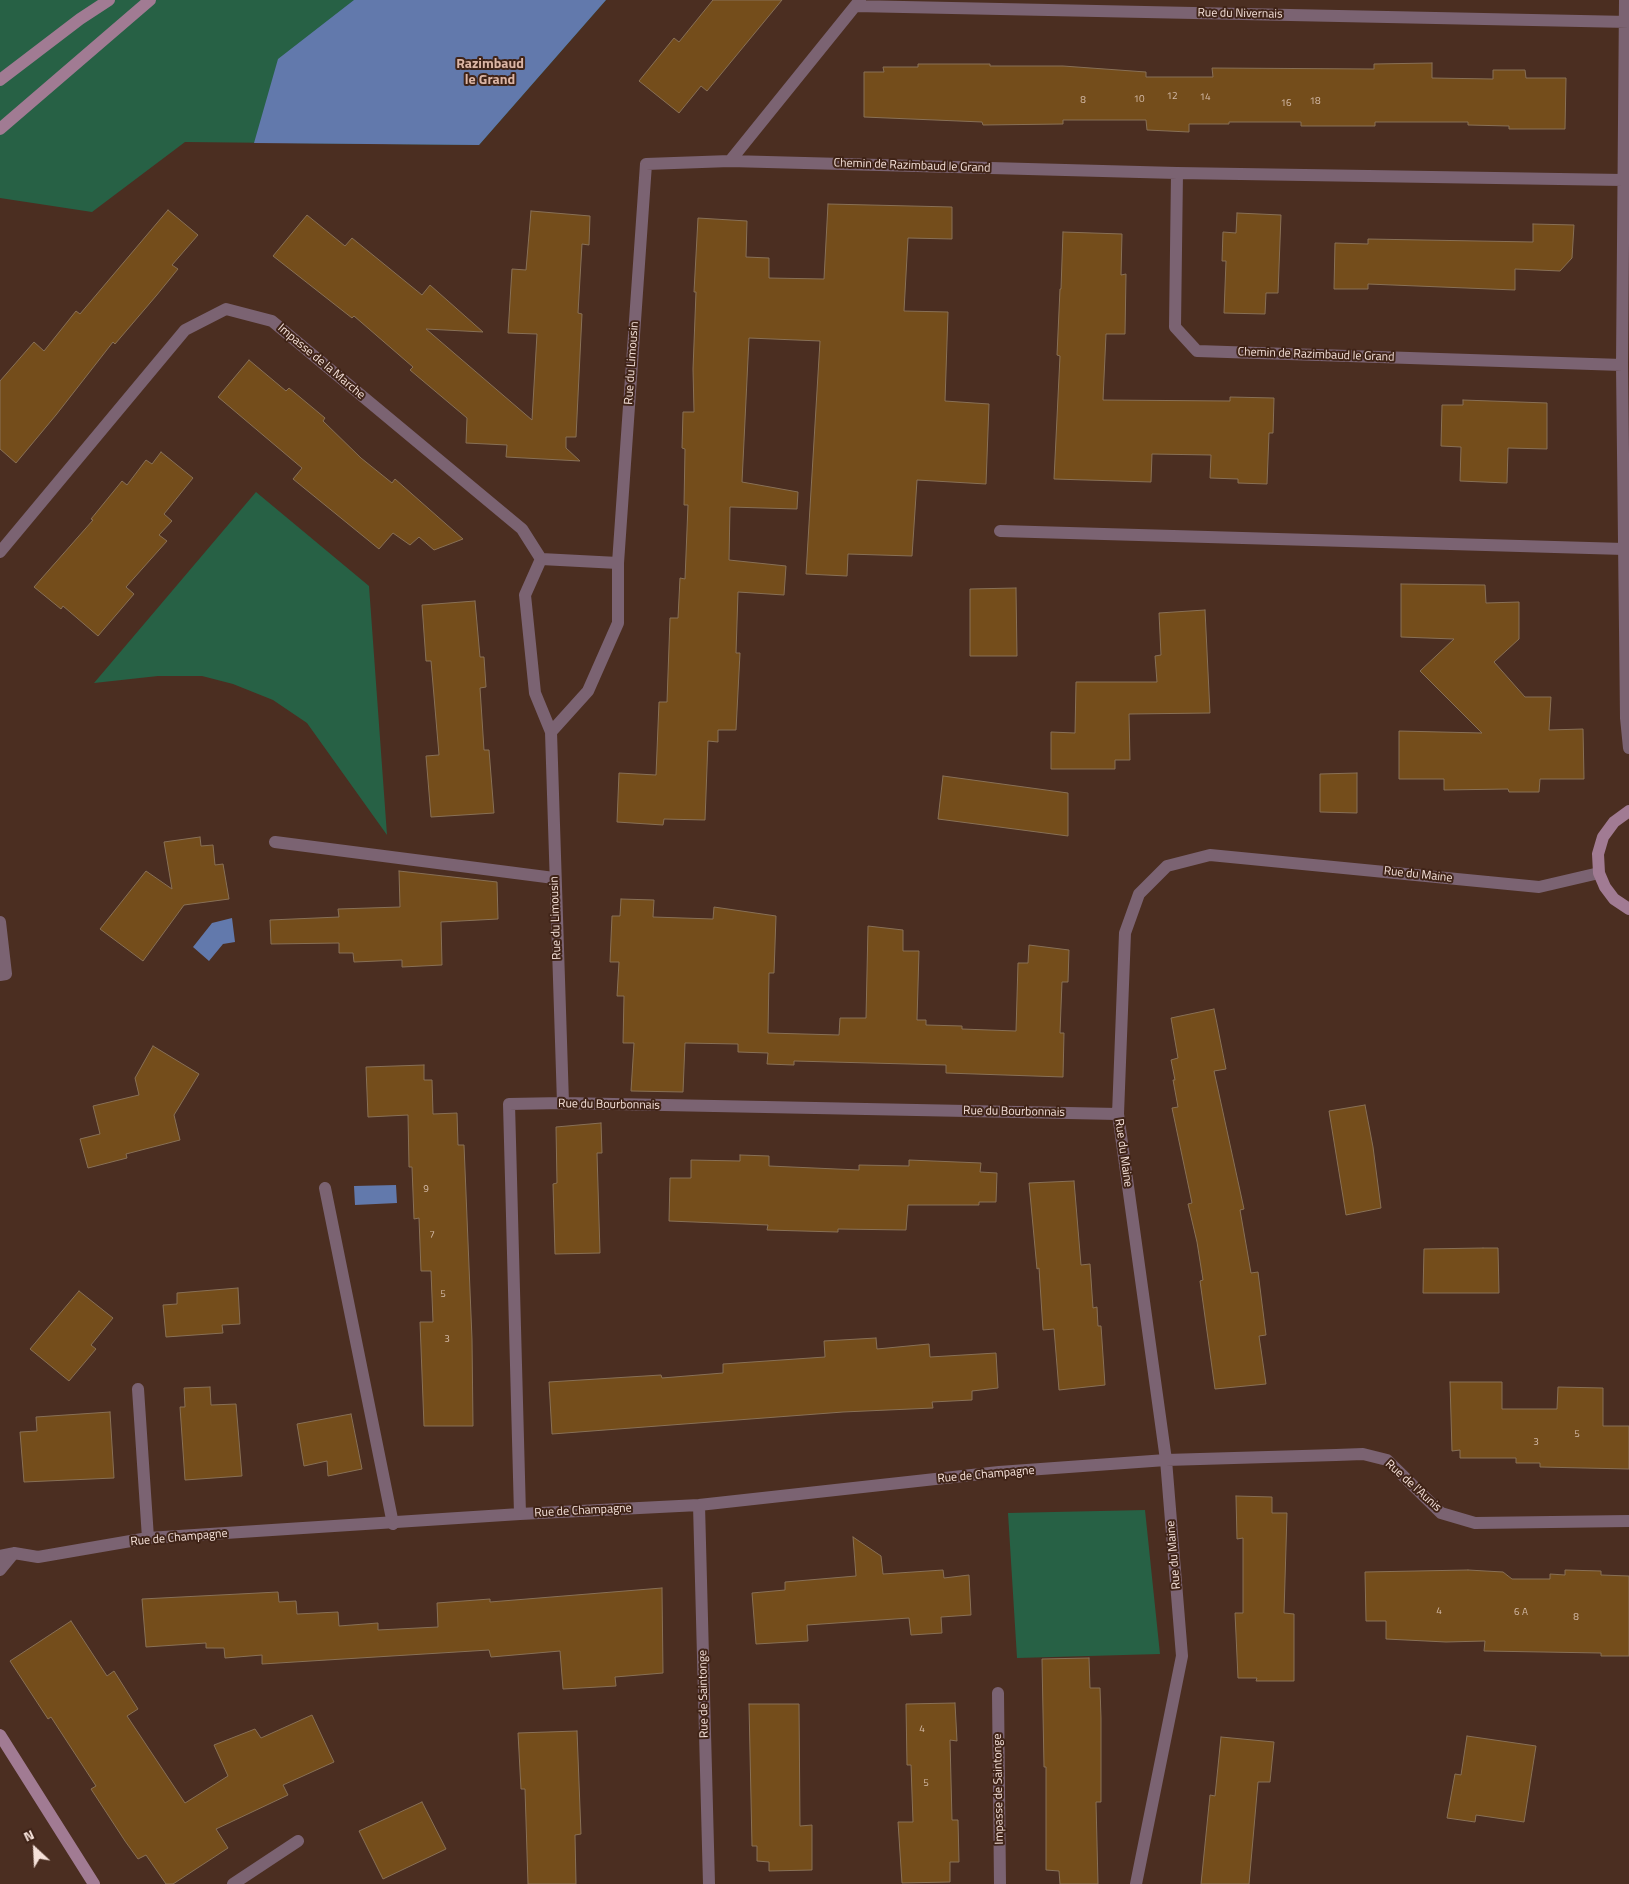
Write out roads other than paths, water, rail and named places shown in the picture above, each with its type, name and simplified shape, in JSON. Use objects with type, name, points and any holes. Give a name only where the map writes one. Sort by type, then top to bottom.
[{"type":"main road","points":[[0,80],[109,0]]},
{"type":"main road","points":[[0,130],[150,0]]},
{"type":"main road","points":[[1629,811],[1614,822],[1603,837],[1598,854],[1599,873],[1605,887],[1614,899],[1629,909]]},
{"type":"main road","points":[[0,1735],[94,1884]]},
{"type":"street","points":[[1625,0],[1627,22],[1623,180],[1622,365],[1626,718],[1629,748]]},
{"type":"street","points":[[730,161],[858,3]]},
{"type":"street","name":"Rue du Nivernais","points":[[858,3],[1627,22]]},
{"type":"street","name":"Chemin de Razimbaud le Grand","points":[[646,164],[730,161],[1623,180]]},
{"type":"street","name":"Rue du Limousin","points":[[551,732],[588,691],[618,623],[618,563],[646,164]]},
{"type":"street","name":"Chemin de Razimbaud le Grand","points":[[1178,172],[1175,327],[1197,351],[1622,365]]},
{"type":"street","name":"Impasse de la Marche","points":[[0,552],[185,330],[226,309],[272,321],[522,529],[541,559]]},
{"type":"street","points":[[1000,531],[1624,549]]},
{"type":"street","points":[[541,559],[618,563]]},
{"type":"street","name":"Rue du Limousin","points":[[541,559],[525,596],[535,693],[551,732],[554,878],[563,1104]]},
{"type":"street","points":[[275,842],[554,878]]},
{"type":"street","name":"Rue du Maine","points":[[1136,1884],[1182,1656],[1166,1460],[1118,1114],[1125,933],[1139,894],[1167,866],[1210,855],[1539,887],[1599,873]]},
{"type":"street","points":[[0,922],[6,974],[0,974]]},
{"type":"street","name":"Rue du Bourbonnais","points":[[520,1514],[509,1104],[1118,1114]]},
{"type":"street","points":[[325,1188],[393,1524]]},
{"type":"street","points":[[138,1389],[148,1538]]},
{"type":"street","name":"Rue de l'Aunis","points":[[1166,1460],[1363,1454],[1387,1460],[1415,1485],[1441,1513],[1475,1523],[1629,1521]]},
{"type":"street","name":"Rue de Champagne","points":[[0,1556],[14,1553],[38,1557],[148,1538],[393,1524],[520,1514],[699,1505],[999,1472],[1166,1460]]},
{"type":"street","name":"Rue de Saintonge","points":[[699,1505],[709,1884]]},
{"type":"street","points":[[0,1570],[14,1553]]},
{"type":"street","name":"Impasse de Saintonge","points":[[998,1693],[1000,1884]]},
{"type":"street","points":[[233,1884],[298,1840]]},
{"type":"water","points":[[354,0],[606,0],[479,145],[254,143],[278,59]]},
{"type":"water","points":[[232,918],[235,942],[223,944],[209,961],[193,947],[212,923]]},
{"type":"water","points":[[396,1185],[397,1203],[355,1205],[354,1186]]},
{"type":"district","name":"Razimbaud le Grand","points":[[490,74]]}]
